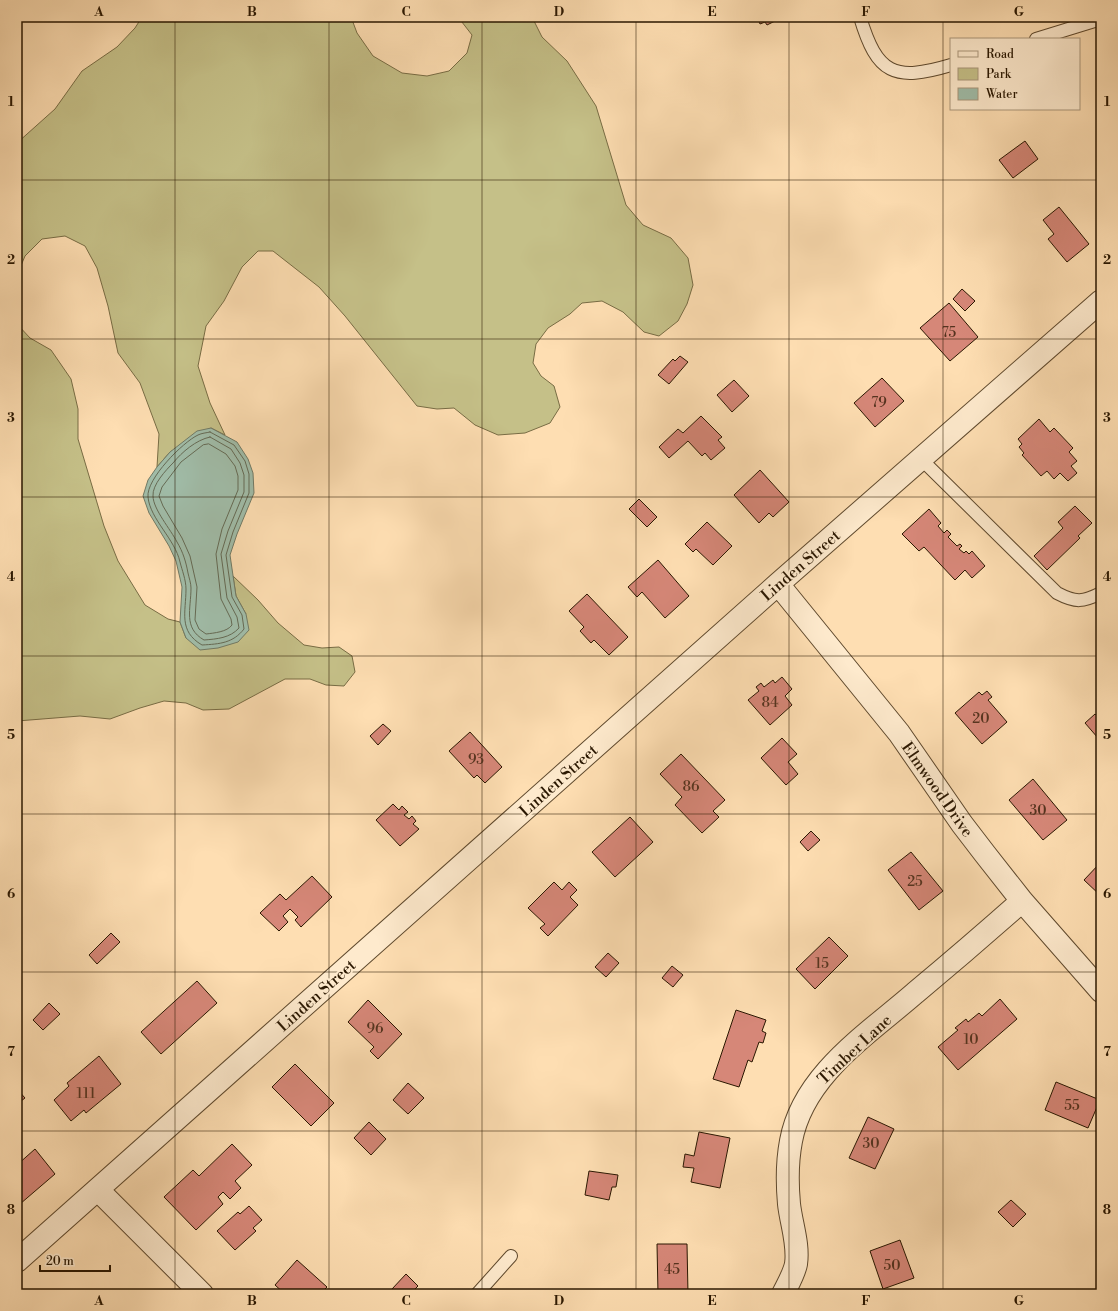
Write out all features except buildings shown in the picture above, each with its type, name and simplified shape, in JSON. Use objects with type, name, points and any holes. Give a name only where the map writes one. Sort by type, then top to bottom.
[{"type":"street","name":"Linden Street","points":[[17,1261],[778,584],[1101,301]]},
{"type":"street","name":"Elmwood Drive","points":[[778,584],[899,733],[962,824],[1022,901],[1101,991]]},
{"type":"street","name":"Timber Lane","points":[[782,1294],[796,1264],[797,1253],[788,1192],[787,1172],[789,1153],[795,1123],[812,1090],[822,1077],[854,1044],[1022,901]]},
{"type":"street","points":[[98,1190],[202,1294]]},
{"type":"lane","points":[[860,17],[871,48],[880,60],[892,69],[900,73],[908,74],[935,70],[950,65]]},
{"type":"lane","points":[[1039,38],[1101,19]]},
{"type":"lane","points":[[921,459],[1057,593],[1067,599],[1078,601],[1088,600],[1101,592]]},
{"type":"lane","points":[[477,1294],[511,1256]]},
{"type":"green space","points":[[142,17],[351,17],[357,33],[373,56],[402,73],[427,76],[449,71],[467,53],[472,35],[458,17],[532,17],[542,37],[567,61],[596,106],[626,205],[643,225],[671,238],[688,258],[693,285],[687,304],[678,321],[659,336],[644,332],[623,312],[602,301],[582,303],[570,314],[548,328],[536,344],[533,363],[541,376],[554,386],[560,407],[550,423],[525,433],[498,435],[475,425],[454,408],[437,409],[417,406],[345,316],[319,287],[273,251],[258,251],[242,267],[224,301],[206,326],[198,366],[210,403],[225,435],[211,428],[170,452],[157,467],[159,434],[140,383],[118,353],[108,306],[97,268],[85,246],[65,236],[42,239],[25,256],[17,275],[17,143],[55,109],[82,71],[117,47],[135,28]]},
{"type":"green space","points":[[17,324],[30,338],[51,350],[71,379],[78,409],[78,439],[104,526],[118,561],[145,605],[168,619],[180,622],[186,638],[246,614],[236,596],[233,576],[258,600],[278,623],[304,645],[322,648],[339,647],[352,656],[355,672],[344,686],[326,685],[310,679],[285,679],[229,709],[203,710],[186,703],[164,701],[110,719],[80,716],[17,721]]},
{"type":"water","points":[[211,428],[237,442],[248,459],[253,473],[254,493],[230,555],[236,596],[246,614],[249,630],[238,642],[218,648],[200,650],[186,638],[180,622],[182,587],[176,561],[169,546],[149,513],[143,496],[148,480],[170,452],[197,431]]}]
